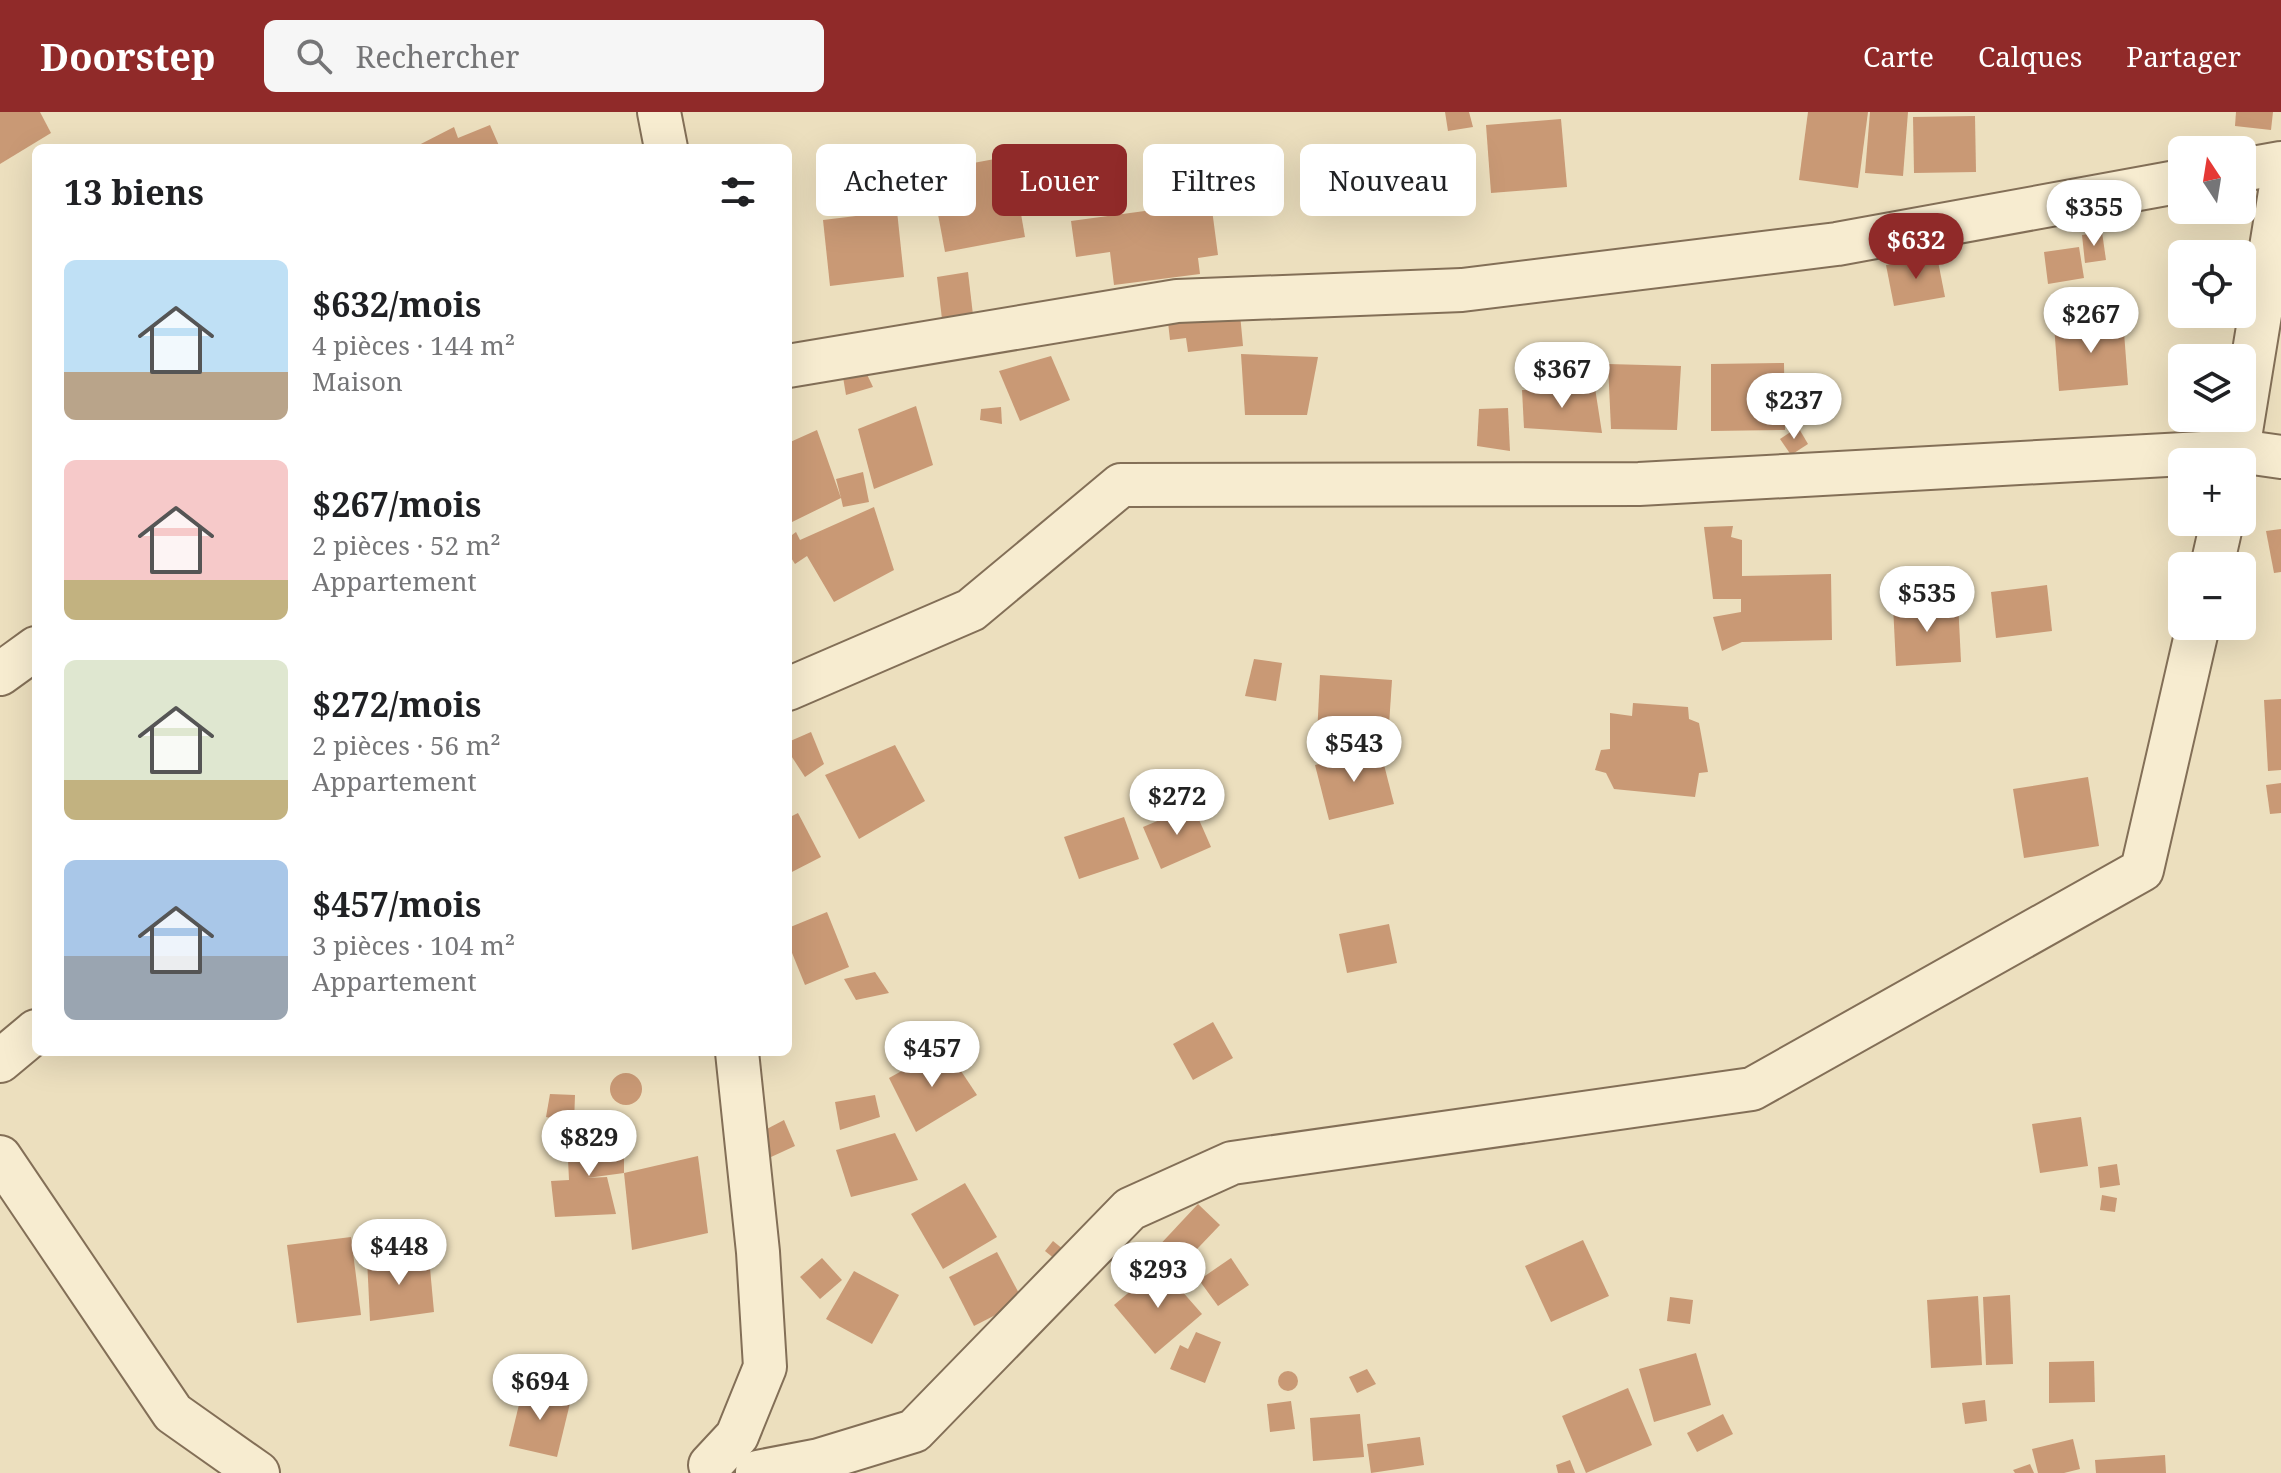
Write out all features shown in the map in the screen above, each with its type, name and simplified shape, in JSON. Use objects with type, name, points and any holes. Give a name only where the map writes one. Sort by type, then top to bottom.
[{"type":"street","points":[[659,112],[665,144]]},
{"type":"street","points":[[2256,167],[2281,163]]},
{"type":"street","points":[[792,365],[1177,301],[1462,290],[1837,244],[2168,184]]},
{"type":"street","points":[[2238,448],[2281,186]]},
{"type":"street","points":[[2256,457],[2281,457]]},
{"type":"street","points":[[792,687],[971,610],[1121,485],[1639,484],[2168,460]]},
{"type":"street","points":[[694,1469],[757,1473],[819,1460],[914,1431],[1130,1209],[1232,1163],[1752,1089],[2142,870],[2195,640]]},
{"type":"street","points":[[0,674],[32,651]]},
{"type":"street","points":[[0,1061],[32,1034]]},
{"type":"street","points":[[694,1469],[737,1436],[765,1367],[758,1252],[737,1056]]},
{"type":"street","points":[[0,1157],[173,1413],[258,1473]]},
{"type":"building","points":[[0,112],[40,112],[51,133],[0,164]]},
{"type":"building","points":[[1445,112],[1469,112],[1473,127],[1448,131]]},
{"type":"building","points":[[1808,112],[1868,112],[1858,188],[1799,180]]},
{"type":"building","points":[[1870,112],[1908,112],[1903,176],[1865,173]]},
{"type":"building","points":[[2236,112],[2273,112],[2271,130],[2235,126]]},
{"type":"building","points":[[1975,116],[1976,172],[1914,173],[1913,117]]},
{"type":"building","points":[[1561,119],[1567,187],[1491,193],[1486,125]]},
{"type":"building","points":[[490,125],[498,144],[421,144],[454,127],[458,138]]},
{"type":"building","points":[[992,160],[992,216],[1021,216],[1025,237],[945,252],[938,216],[976,216],[976,162]]},
{"type":"building","points":[[1143,211],[1143,216],[1213,216],[1218,255],[1198,258],[1200,274],[1114,285],[1110,252],[1076,257],[1071,221],[1127,216],[1127,213]]},
{"type":"building","points":[[898,216],[904,277],[830,286],[823,220]]},
{"type":"building","points":[[2102,232],[2106,260],[2085,263],[2082,235]]},
{"type":"building","points":[[2079,247],[2084,278],[2048,284],[2044,252]]},
{"type":"building","points":[[1937,256],[1945,297],[1894,306],[1886,265]]},
{"type":"building","points":[[968,272],[973,315],[942,319],[937,277]]},
{"type":"building","points":[[1240,314],[1243,346],[1188,352],[1186,338],[1170,340],[1168,322]]},
{"type":"building","points":[[2123,319],[2128,385],[2059,391],[2054,325]]},
{"type":"building","points":[[1241,354],[1318,357],[1307,415],[1245,415]]},
{"type":"building","points":[[1051,356],[1070,400],[1020,421],[999,371]]},
{"type":"building","points":[[1784,363],[1785,430],[1711,431],[1711,364]]},
{"type":"building","points":[[1608,364],[1681,366],[1677,430],[1611,429]]},
{"type":"building","points":[[863,366],[873,387],[846,395],[842,371]]},
{"type":"building","points":[[1595,388],[1602,433],[1524,428],[1522,390]]},
{"type":"building","points":[[916,406],[933,465],[874,489],[858,429]]},
{"type":"building","points":[[1001,407],[1002,424],[980,420],[981,409]]},
{"type":"building","points":[[1508,408],[1510,451],[1477,446],[1479,409]]},
{"type":"building","points":[[1798,427],[1808,444],[1791,455],[1780,439]]},
{"type":"building","points":[[817,430],[841,498],[792,522],[792,441]]},
{"type":"building","points":[[863,472],[869,502],[843,507],[836,479]]},
{"type":"building","points":[[874,507],[894,570],[834,602],[807,556],[795,564],[792,559],[792,535],[796,532],[800,540]]},
{"type":"building","points":[[1733,526],[1731,537],[1742,540],[1742,576],[1831,574],[1832,640],[1742,642],[1722,651],[1713,617],[1741,612],[1741,599],[1713,599],[1704,527]]},
{"type":"building","points":[[2281,529],[2281,572],[2274,573],[2266,531]]},
{"type":"building","points":[[2047,585],[2052,631],[1996,638],[1991,592]]},
{"type":"building","points":[[1958,601],[1961,662],[1896,666],[1893,605]]},
{"type":"building","points":[[1254,659],[1282,663],[1276,701],[1245,696]]},
{"type":"building","points":[[1320,675],[1392,680],[1388,740],[1317,736]]},
{"type":"building","points":[[2281,699],[2281,770],[2268,771],[2264,700]]},
{"type":"building","points":[[1633,703],[1688,707],[1689,719],[1699,723],[1708,772],[1699,773],[1695,797],[1614,789],[1606,773],[1595,770],[1601,750],[1610,749],[1610,713],[1632,716]]},
{"type":"building","points":[[811,732],[824,764],[805,777],[792,757],[792,740]]},
{"type":"building","points":[[895,745],[925,801],[859,839],[825,775]]},
{"type":"building","points":[[1380,749],[1394,804],[1329,820],[1315,765]]},
{"type":"building","points":[[2088,777],[2099,846],[2024,858],[2013,789]]},
{"type":"building","points":[[2281,783],[2281,813],[2270,814],[2266,785]]},
{"type":"building","points":[[1193,806],[1211,847],[1161,869],[1143,827]]},
{"type":"building","points":[[798,813],[821,857],[792,872],[792,816]]},
{"type":"building","points":[[1124,817],[1139,859],[1079,879],[1064,837]]},
{"type":"building","points":[[827,912],[849,967],[805,985],[792,953],[792,926]]},
{"type":"building","points":[[1389,924],[1397,963],[1347,973],[1339,934]]},
{"type":"building","points":[[875,972],[889,993],[856,1000],[844,979]]},
{"type":"building","points":[[1213,1022],[1233,1058],[1193,1080],[1173,1044]]},
{"type":"building","points":[[945,1047],[977,1095],[916,1132],[889,1078]]},
{"type":"building","points":[[626,1073],[637,1078],[642,1089],[637,1100],[626,1105],[615,1100],[610,1089],[615,1078]]},
{"type":"building","points":[[550,1094],[575,1095],[574,1124],[546,1117]]},
{"type":"building","points":[[875,1095],[880,1117],[840,1130],[835,1102]]},
{"type":"building","points":[[2081,1117],[2088,1166],[2040,1173],[2032,1124]]},
{"type":"building","points":[[784,1120],[795,1146],[771,1157],[761,1132]]},
{"type":"building","points":[[895,1133],[918,1180],[851,1197],[836,1150]]},
{"type":"building","points":[[567,1139],[624,1140],[624,1173],[587,1178],[607,1177],[616,1214],[555,1217],[551,1181],[569,1180]]},
{"type":"building","points":[[698,1156],[708,1233],[632,1250],[624,1173]]},
{"type":"building","points":[[2117,1164],[2120,1185],[2100,1188],[2098,1167]]},
{"type":"building","points":[[965,1183],[997,1237],[943,1269],[911,1214]]},
{"type":"building","points":[[2102,1195],[2117,1198],[2115,1212],[2100,1210]]},
{"type":"building","points":[[1198,1204],[1220,1225],[1176,1271],[1154,1251]]},
{"type":"building","points":[[351,1237],[361,1315],[297,1323],[287,1245]]},
{"type":"building","points":[[1583,1240],[1609,1296],[1551,1322],[1525,1266]]},
{"type":"building","points":[[1053,1241],[1069,1254],[1061,1264],[1045,1251]]},
{"type":"building","points":[[997,1252],[1023,1301],[974,1326],[949,1277]]},
{"type":"building","points":[[429,1257],[434,1312],[370,1321],[367,1258]]},
{"type":"building","points":[[822,1258],[842,1280],[820,1299],[800,1277]]},
{"type":"building","points":[[1231,1258],[1249,1285],[1218,1306],[1199,1280]]},
{"type":"building","points":[[1160,1266],[1202,1314],[1155,1354],[1114,1305]]},
{"type":"building","points":[[854,1271],[899,1295],[872,1344],[826,1319]]},
{"type":"building","points":[[2010,1295],[2013,1364],[1986,1365],[1983,1297]]},
{"type":"building","points":[[1978,1296],[1982,1365],[1931,1368],[1927,1300]]},
{"type":"building","points":[[1670,1297],[1693,1300],[1690,1324],[1667,1321]]},
{"type":"building","points":[[1196,1332],[1221,1342],[1205,1383],[1170,1369],[1180,1345],[1188,1349]]},
{"type":"building","points":[[1696,1353],[1711,1405],[1654,1422],[1639,1369]]},
{"type":"building","points":[[2094,1361],[2095,1402],[2049,1403],[2049,1362]]},
{"type":"building","points":[[1367,1369],[1376,1384],[1357,1393],[1349,1377]]},
{"type":"building","points":[[1288,1371],[1295,1374],[1298,1381],[1295,1388],[1288,1391],[1281,1388],[1278,1381],[1281,1374]]},
{"type":"building","points":[[523,1388],[571,1399],[557,1457],[509,1446]]},
{"type":"building","points":[[1628,1388],[1652,1445],[1586,1473],[1562,1416]]},
{"type":"building","points":[[1985,1400],[1987,1421],[1965,1424],[1962,1403]]},
{"type":"building","points":[[1291,1401],[1295,1429],[1270,1432],[1267,1404]]},
{"type":"building","points":[[1360,1414],[1364,1457],[1313,1461],[1310,1418]]},
{"type":"building","points":[[1723,1414],[1733,1434],[1697,1452],[1687,1433]]},
{"type":"building","points":[[1420,1437],[1424,1465],[1371,1473],[1367,1444]]},
{"type":"building","points":[[2073,1439],[2080,1469],[2064,1473],[2038,1473],[2032,1449]]},
{"type":"building","points":[[2165,1455],[2166,1473],[2096,1473],[2095,1460]]},
{"type":"building","points":[[1570,1460],[1575,1473],[1558,1473],[1556,1465]]},
{"type":"building","points":[[2030,1464],[2034,1473],[2015,1473],[2013,1470]]}]
